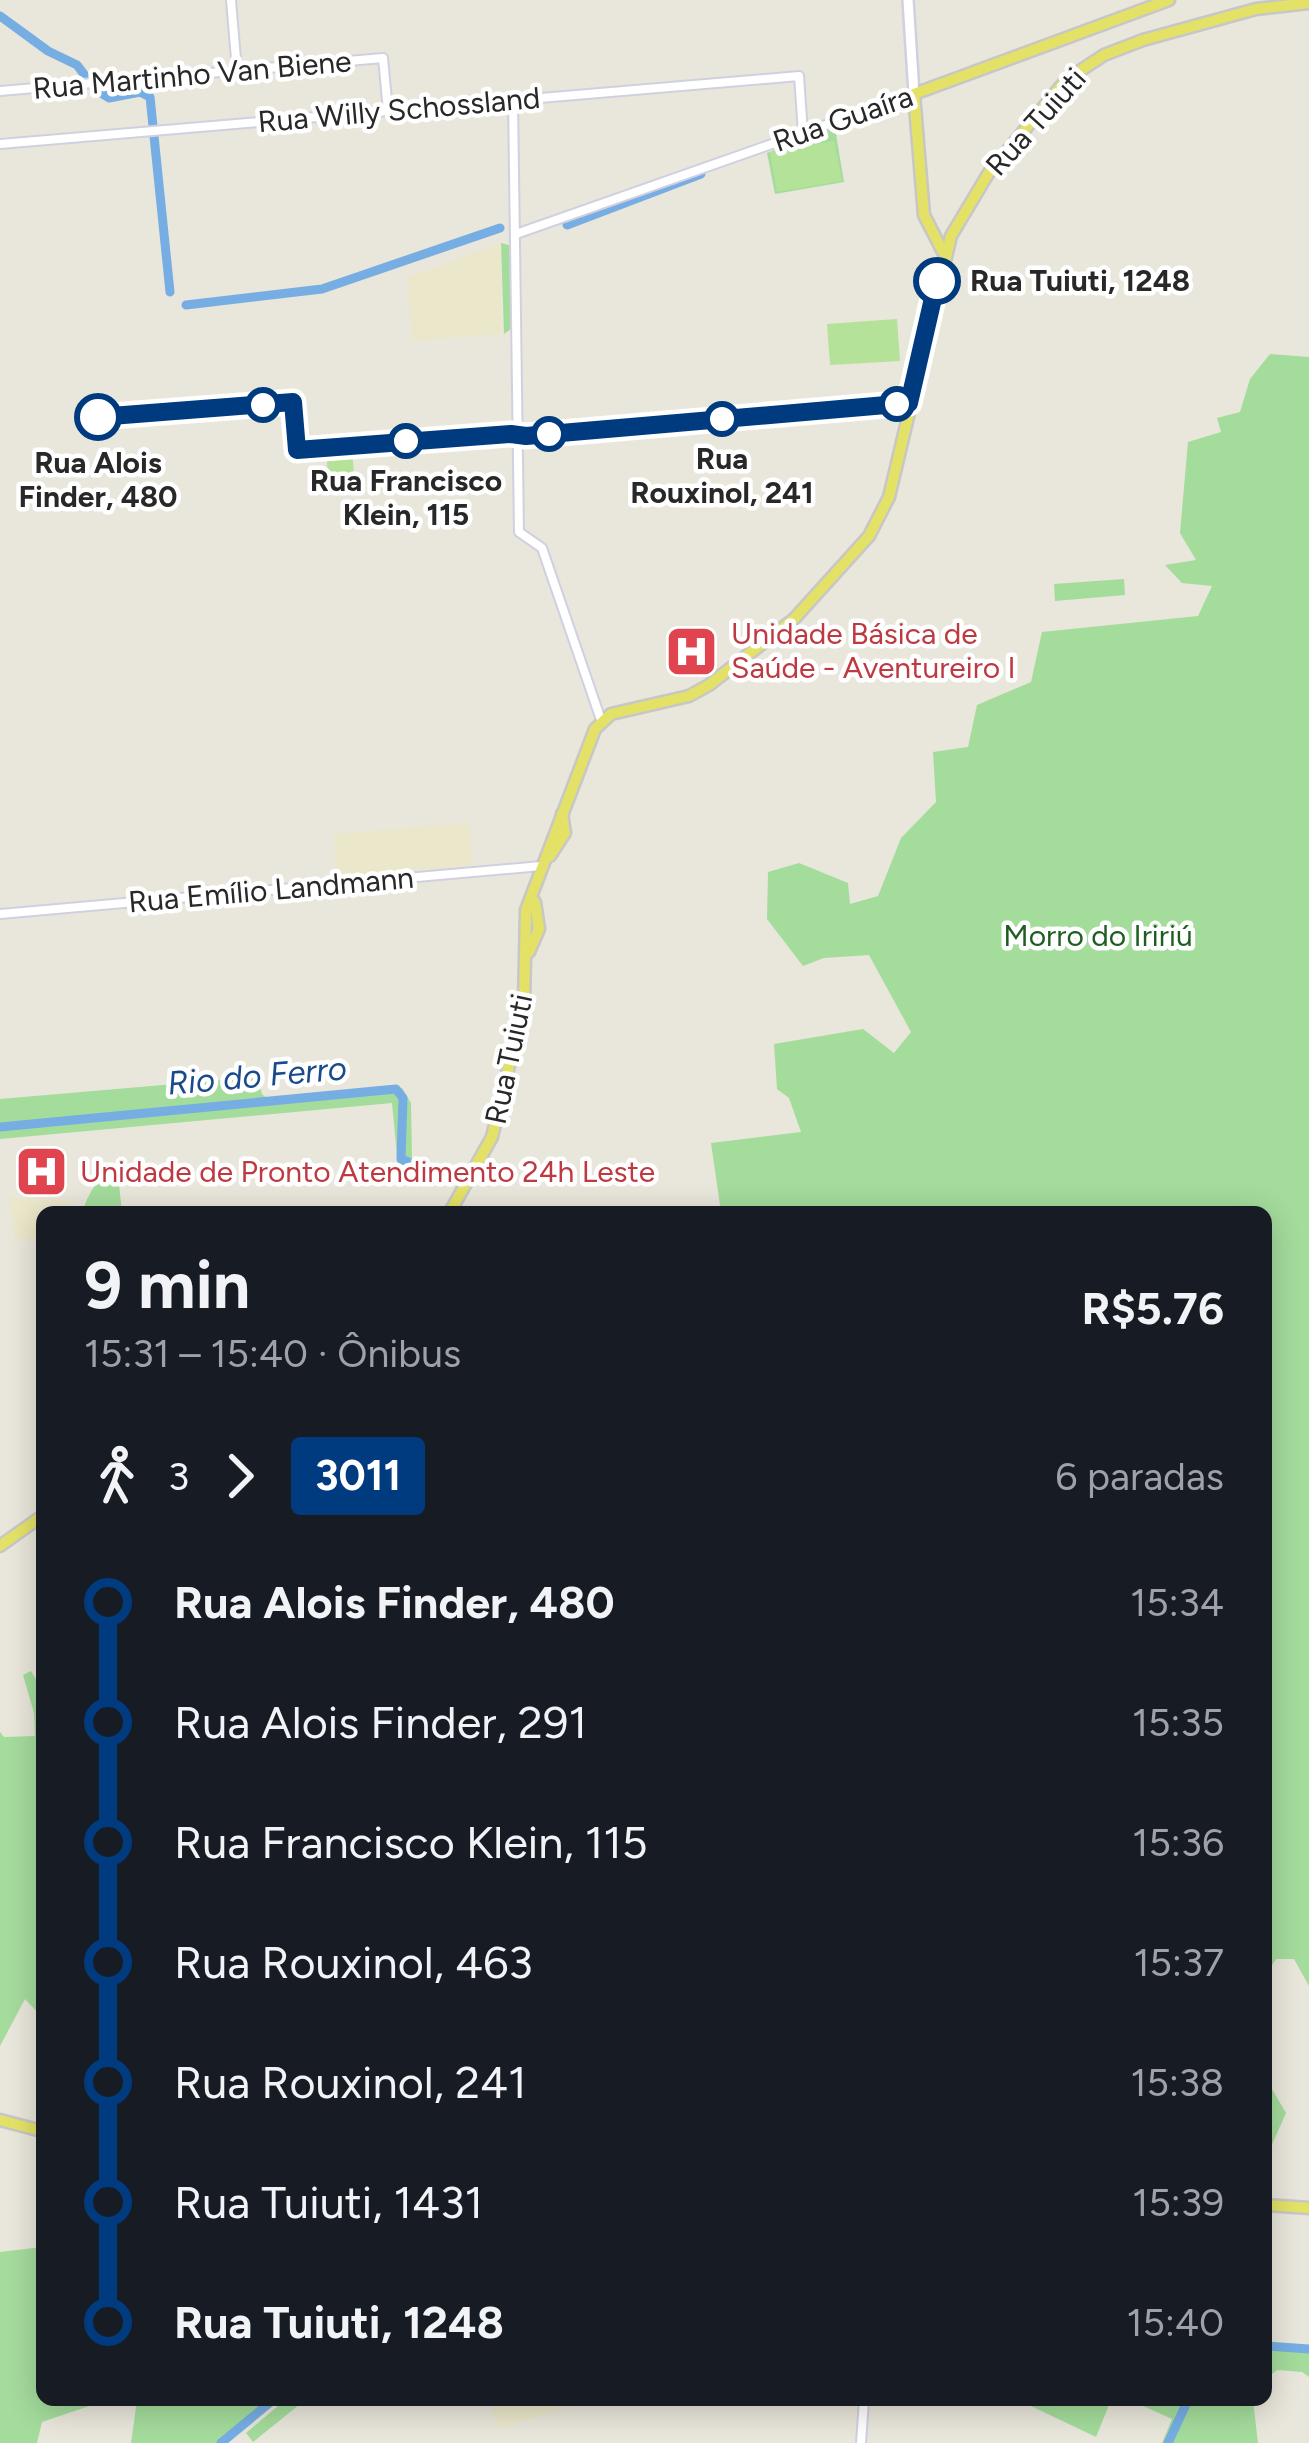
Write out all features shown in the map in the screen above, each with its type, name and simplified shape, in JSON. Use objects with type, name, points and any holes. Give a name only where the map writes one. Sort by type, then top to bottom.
[{"type":"main road","points":[[908,0],[923,209],[944,255]]},
{"type":"main road","name":"Rua Guaíra","points":[[914,94],[1169,0]]},
{"type":"main road","name":"Rua Tuiuti","points":[[526,966],[538,932],[534,905],[560,829],[561,811],[601,720],[611,713],[688,696],[709,685],[794,619],[869,536],[889,497],[944,255],[954,229],[988,174],[1066,80],[1097,58],[1143,40],[1256,9],[1309,3]]},
{"type":"main road","points":[[1124,17],[1143,40]]},
{"type":"main road","points":[[1124,17],[1125,46]]},
{"type":"main road","points":[[934,231],[954,229]]},
{"type":"main road","name":"Rua Tuiuti","points":[[453,1206],[493,1137],[524,1003],[526,910],[560,829]]},
{"type":"main road","points":[[524,931],[538,932]]},
{"type":"main road","points":[[0,1546],[36,1520]]},
{"type":"main road","points":[[0,2123],[36,2132]]},
{"type":"main road","points":[[1272,2207],[1309,2210]]},
{"type":"street","points":[[231,0],[237,70]]},
{"type":"street","name":"Rua Martinho Van Biene","points":[[0,91],[383,58],[388,111]]},
{"type":"street","name":"Rua Willy Schossland","points":[[0,144],[799,76],[803,133]]},
{"type":"street","name":"Rua Guaíra","points":[[516,233],[914,94]]},
{"type":"street","points":[[513,100],[519,529],[523,538],[534,541],[544,552],[601,720]]},
{"type":"street","name":"Rua Emílio Landmann","points":[[0,914],[542,866]]},
{"type":"street","points":[[861,2443],[864,2406]]},
{"type":"shaded area","points":[[501,243],[501,334],[413,341],[407,278]]},
{"type":"shaded area","points":[[469,823],[473,865],[337,878],[333,834]]},
{"type":"shaded area","name":"Unidade de Pronto Atendimento 24h Leste","points":[[63,1149],[65,1174],[53,1175],[62,1178],[63,1188],[30,1191],[29,1182],[18,1183],[17,1170],[31,1168],[30,1151]]},
{"type":"shaded area","points":[[9,1197],[71,1200],[70,1206],[36,1206],[36,1240],[15,1240]]},
{"type":"shaded area","points":[[490,2406],[568,2406],[499,2430]]},
{"type":"green space","points":[[835,128],[844,182],[775,194],[767,153]]},
{"type":"green space","points":[[834,141],[842,181],[777,192],[770,152]]},
{"type":"green space","points":[[501,243],[512,246],[512,328],[504,334]]},
{"type":"green space","points":[[897,319],[900,361],[830,365],[827,324]]},
{"type":"green space","name":"Morro do Iririú","points":[[1270,354],[1309,357],[1309,1986],[1294,1959],[1276,1959],[1272,1965],[1272,1206],[720,1206],[711,1143],[801,1132],[789,1098],[777,1089],[774,1044],[863,1029],[894,1053],[911,1032],[869,955],[824,958],[803,966],[767,919],[768,872],[799,863],[848,883],[850,904],[878,896],[901,838],[936,802],[933,752],[968,747],[977,705],[1031,682],[1042,632],[1198,616],[1212,586],[1182,583],[1165,565],[1196,560],[1180,533],[1188,442],[1221,432],[1217,418],[1240,412],[1250,379]]},
{"type":"green space","points":[[352,450],[355,486],[329,488],[326,451]]},
{"type":"green space","points":[[1124,579],[1125,595],[1055,601],[1054,584]]},
{"type":"green space","points":[[257,1077],[268,1099],[402,1088],[411,1103],[412,1158],[448,1173],[455,1181],[452,1184],[398,1166],[392,1103],[0,1139],[0,1099]]},
{"type":"green space","points":[[118,1175],[121,1206],[85,1206],[99,1182]]},
{"type":"green space","points":[[31,1671],[36,1680],[36,2011],[25,1999],[0,2046],[0,1732],[4,1737],[35,1736],[23,1675]]},
{"type":"green space","points":[[1272,2089],[1286,2113],[1272,2144]]},
{"type":"green space","points":[[36,2248],[36,2406],[89,2406],[42,2422],[37,2443],[0,2443],[0,2252]]},
{"type":"green space","points":[[1272,2349],[1309,2352],[1309,2377],[1277,2370],[1272,2374]]},
{"type":"green space","points":[[136,2406],[270,2406],[225,2443],[131,2443]]},
{"type":"green space","points":[[278,2406],[298,2406],[253,2442],[246,2433]]},
{"type":"green space","points":[[1031,2406],[1109,2406],[1096,2437]]},
{"type":"green space","points":[[1143,2406],[1254,2406],[1258,2443],[1162,2443],[1172,2419]]},
{"type":"waterway","points":[[0,16],[48,51],[77,65],[96,90],[109,98],[140,92],[150,97],[170,292]]},
{"type":"waterway","points":[[567,225],[701,174]]},
{"type":"waterway","points":[[186,305],[322,289],[500,228]]},
{"type":"waterway","name":"Rio do Ferro","points":[[0,1127],[396,1089],[403,1098],[401,1159],[449,1178]]},
{"type":"waterway","points":[[1272,2346],[1309,2349]]},
{"type":"waterway","points":[[221,2443],[266,2406]]},
{"type":"waterway","points":[[1168,2443],[1185,2406]]},
{"type":"bus line","name":"3011","points":[[98,417],[293,402],[297,450],[909,403],[937,281]]},
{"type":"place","name":"Rua Tuiuti, 1248","points":[[937,281]]},
{"type":"place","name":"Rua Alois Finder, 480","points":[[98,417]]},
{"type":"place","name":"Rua Rouxinol, 241","points":[[722,419]]},
{"type":"place","name":"Rua Francisco Klein, 115","points":[[406,441]]},
{"type":"place","name":"Unidade Básica de Saúde - Aventureiro I","points":[[692,651]]},
{"type":"place","name":"Unidade de Pronto Atendimento 24h Leste","points":[[41,1172]]}]
